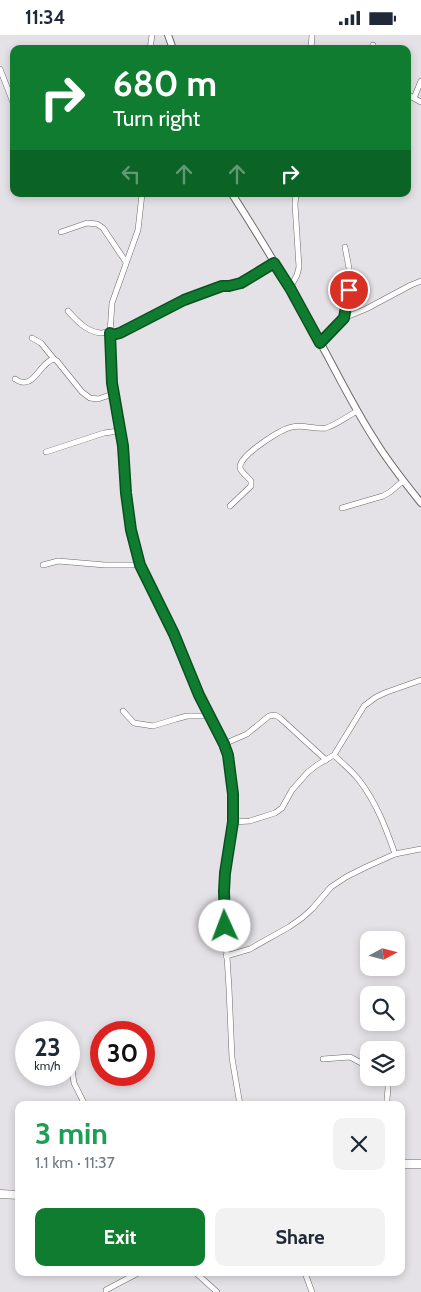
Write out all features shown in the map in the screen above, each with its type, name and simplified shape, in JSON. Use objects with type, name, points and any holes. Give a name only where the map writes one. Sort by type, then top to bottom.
[{"type":"main road","points":[[405,1164],[421,1165]]},
{"type":"main road","points":[[0,1194],[15,1195]]},
{"type":"street","points":[[0,69],[10,95]]},
{"type":"street","points":[[414,98],[421,81]]},
{"type":"street","points":[[411,96],[421,102]]},
{"type":"street","points":[[142,197],[138,230],[112,303],[110,333],[113,394],[123,446],[131,530],[140,565],[174,634],[199,695],[211,716],[228,755],[233,794],[233,822],[224,891],[226,956],[232,1058],[239,1101]]},
{"type":"street","points":[[234,197],[290,288],[357,411],[403,481],[421,503]]},
{"type":"street","points":[[290,288],[297,275],[299,258],[296,197]]},
{"type":"street","points":[[61,232],[88,223],[97,224],[103,228],[126,262]]},
{"type":"street","points":[[344,318],[349,290],[349,268],[346,247]]},
{"type":"street","points":[[68,311],[87,329],[112,335],[120,333],[184,300],[222,286],[241,283],[274,263]]},
{"type":"street","points":[[320,343],[344,318],[421,281]]},
{"type":"street","points":[[32,338],[41,343],[82,392],[90,398],[98,399],[113,394]]},
{"type":"street","points":[[15,379],[28,382],[49,361],[54,359]]},
{"type":"street","points":[[230,506],[251,486],[251,481],[241,470],[240,465],[253,450],[288,428],[294,426],[327,427],[357,411]]},
{"type":"street","points":[[46,452],[104,433],[119,431]]},
{"type":"street","points":[[342,509],[383,496],[403,481]]},
{"type":"street","points":[[43,565],[58,561],[105,565],[140,565]]},
{"type":"street","points":[[233,822],[250,821],[275,813],[282,808],[292,789],[308,772],[334,755],[364,707],[381,695],[421,680]]},
{"type":"street","points":[[123,711],[134,723],[153,726],[188,716],[211,716]]},
{"type":"street","points":[[224,744],[247,734],[269,716],[275,715],[326,760]]},
{"type":"street","points":[[334,755],[358,778],[367,792],[387,832],[395,854]]},
{"type":"street","points":[[226,956],[250,949],[289,927],[312,909],[331,887],[346,877],[395,854],[421,849]]},
{"type":"street","points":[[323,1059],[350,1057],[360,1062]]},
{"type":"street","points":[[76,1086],[83,1101]]},
{"type":"street","points":[[386,1101],[388,1086]]},
{"type":"street","points":[[106,1290],[132,1276]]},
{"type":"street","points":[[199,1276],[217,1292]]},
{"type":"street","points":[[306,1276],[312,1292]]},
{"type":"route","points":[[225,926],[225,873],[233,822],[233,794],[228,755],[211,716],[199,695],[174,634],[140,565],[131,530],[123,446],[113,394],[110,333],[116,335],[184,300],[222,286],[241,283],[274,263],[320,343],[344,318],[349,290]]}]
